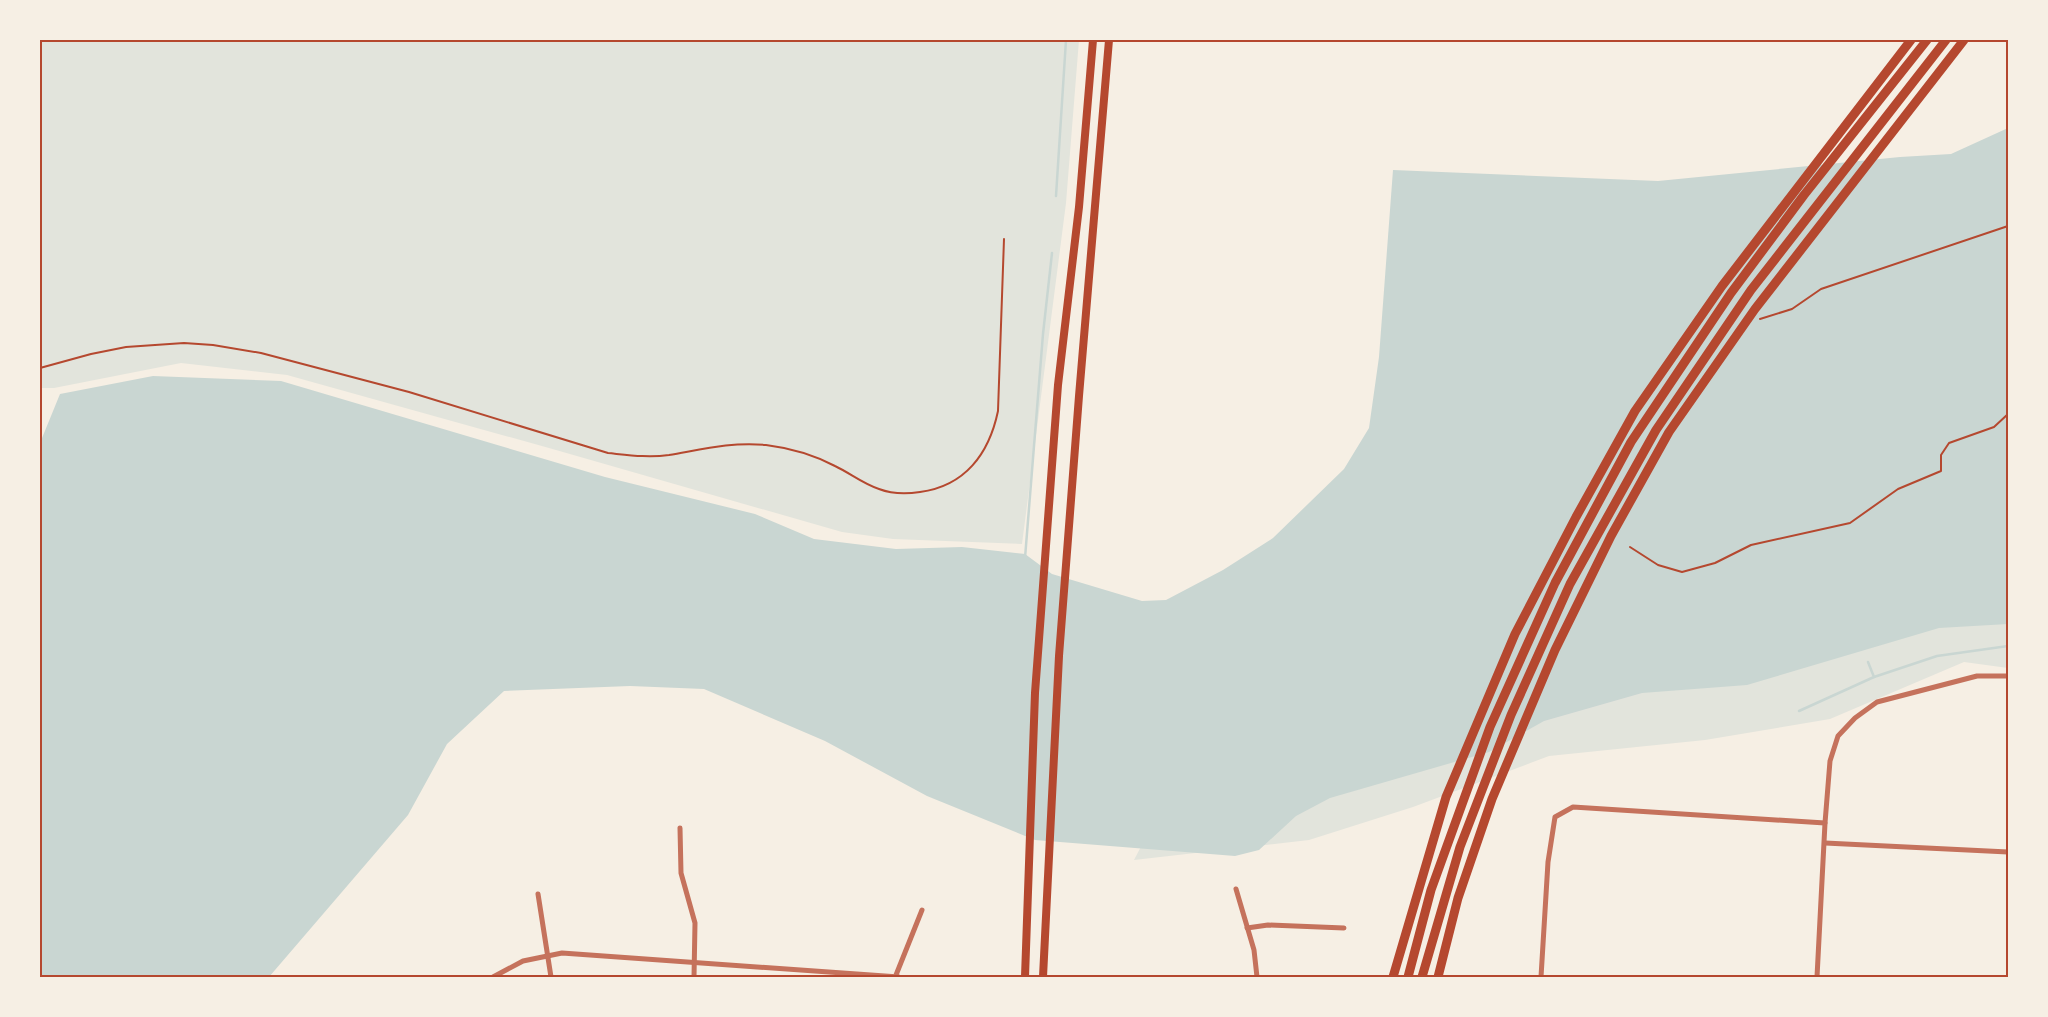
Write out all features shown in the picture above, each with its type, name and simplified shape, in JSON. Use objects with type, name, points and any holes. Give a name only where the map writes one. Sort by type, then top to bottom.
[{"type":"highway","points":[[1393,977],[1446,797],[1515,634],[1634,410],[1722,286],[1911,40]]},
{"type":"highway","points":[[1408,977],[1431,890],[1490,727],[1555,583],[1631,442],[1731,293],[1853,133],[1927,40]]},
{"type":"highway","points":[[1422,977],[1460,847],[1511,715],[1570,584],[1656,430],[1751,290],[1946,40]]},
{"type":"highway","points":[[1438,977],[1458,898],[1492,799],[1555,650],[1611,536],[1669,432],[1755,310],[1964,40]]},
{"type":"main road","points":[[1025,977],[1035,693],[1058,385],[1079,207],[1093,40]]},
{"type":"main road","points":[[1043,977],[1059,656],[1109,40]]},
{"type":"street","points":[[1817,977],[1830,761],[1838,736],[1856,718],[1877,702],[1977,676],[2008,676]]},
{"type":"street","points":[[1541,977],[1548,862],[1555,816],[1573,807],[1825,823]]},
{"type":"street","points":[[680,828],[682,873],[695,923],[694,977]]},
{"type":"street","points":[[1825,844],[2008,852]]},
{"type":"street","points":[[1236,889],[1254,950],[1257,977]]},
{"type":"street","points":[[538,894],[550,977]]},
{"type":"street","points":[[493,977],[523,961],[562,954],[695,962],[821,974],[898,976],[922,910]]},
{"type":"street","points":[[1247,928],[1268,925],[1344,928]]},
{"type":"path","points":[[1760,319],[1792,309],[1821,290],[2008,226]]},
{"type":"path","points":[[40,368],[126,346],[184,343],[213,345],[261,353],[409,392],[608,453],[640,457],[668,455],[720,445],[769,445],[802,452],[815,457],[880,490],[910,494],[937,490],[967,472],[981,456],[994,431],[998,411],[1004,239]]},
{"type":"path","points":[[1630,547],[1658,565],[1682,572],[1716,563],[1751,545],[1850,523],[1898,489],[1941,471],[1941,455],[1949,443],[1994,427],[2008,414]]},
{"type":"shaded area","points":[[40,40],[1079,40],[1066,203],[1022,544],[893,539],[842,532],[287,375],[181,363],[54,388],[40,388]]},
{"type":"shaded area","points":[[2008,128],[2008,624],[1939,628],[1747,685],[1642,693],[1544,721],[1489,752],[1330,798],[1296,816],[1259,850],[1235,856],[1035,840],[927,796],[825,741],[704,689],[630,686],[504,691],[447,744],[408,815],[269,977],[40,977],[40,443],[60,394],[153,376],[281,381],[605,477],[755,514],[814,539],[896,549],[962,547],[1025,554],[1052,574],[1142,601],[1166,600],[1223,570],[1273,538],[1344,469],[1369,428],[1379,357],[1393,170],[1658,181],[1900,157],[1951,154]]},
{"type":"shaded area","points":[[2008,593],[2008,668],[1964,662],[1830,719],[1705,740],[1549,756],[1413,807],[1309,840],[1134,860],[1263,613]]},
{"type":"waterway","points":[[1056,196],[1066,40]]},
{"type":"waterway","points":[[1025,558],[1043,334],[1052,253]]},
{"type":"waterway","points":[[1874,677],[1937,656],[2008,646]]},
{"type":"waterway","points":[[1799,711],[1874,677],[1868,662]]}]
